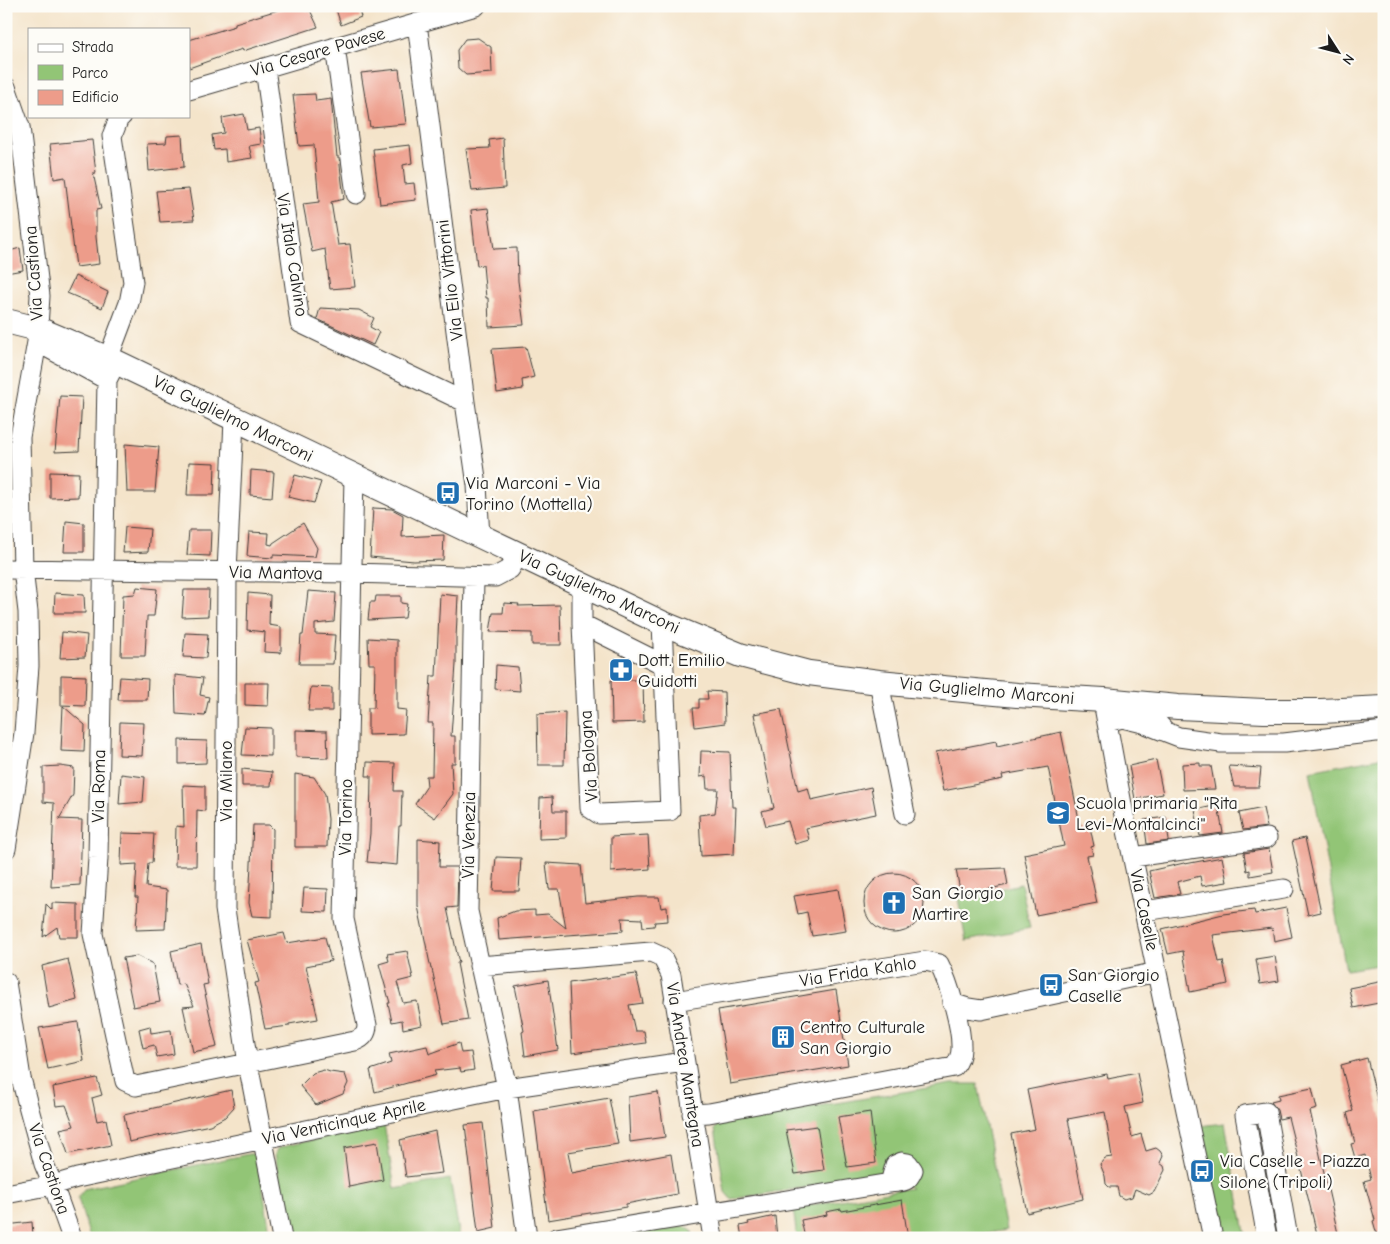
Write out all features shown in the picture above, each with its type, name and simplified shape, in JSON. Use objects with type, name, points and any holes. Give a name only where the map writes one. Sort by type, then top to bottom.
[{"type":"main road","name":"Via Guglielmo Marconi","points":[[6,321],[234,420],[662,623],[740,655],[809,673],[879,682],[1017,695],[1106,711],[1139,703],[1178,707],[1264,711],[1384,708]]},
{"type":"street","name":"Via Cesare Pavese","points":[[190,90],[476,6]]},
{"type":"street","name":"Via Elio Vittorini","points":[[417,23],[477,486],[480,537]]},
{"type":"street","points":[[335,47],[356,194]]},
{"type":"street","name":"Via Italo Calvino","points":[[265,68],[300,323],[465,402]]},
{"type":"street","name":"Via Castiona","points":[[6,87],[20,128],[40,296],[38,335],[20,437],[15,569],[28,612],[29,666],[24,733],[6,849]]},
{"type":"street","points":[[110,367],[129,303],[133,282],[112,136],[119,118]]},
{"type":"street","name":"Via Roma","points":[[110,367],[103,570],[98,858],[93,934],[125,1082],[136,1086],[248,1064]]},
{"type":"street","name":"Via Milano","points":[[234,420],[227,572],[225,910],[248,1064],[282,1238]]},
{"type":"street","name":"Via Torino","points":[[248,1064],[355,1041],[365,1035],[367,1030],[344,919],[354,476]]},
{"type":"street","name":"Via Mantova","points":[[15,569],[351,573],[474,578],[495,577],[510,569],[519,554]]},
{"type":"street","name":"Via Venezia","points":[[474,578],[468,911],[507,1088],[526,1238]]},
{"type":"street","name":"Via Bologna","points":[[582,584],[590,808],[599,814],[670,811],[662,623]]},
{"type":"street","points":[[582,624],[664,665]]},
{"type":"street","points":[[879,682],[904,814]]},
{"type":"street","points":[[1139,703],[1172,734]]},
{"type":"street","points":[[1172,734],[1170,724],[1172,716],[1178,707]]},
{"type":"street","points":[[1106,711],[1172,734],[1221,743],[1284,743],[1384,732]]},
{"type":"street","name":"Via Caselle","points":[[1106,711],[1133,857],[1213,1238]]},
{"type":"street","points":[[1133,857],[1267,838]]},
{"type":"street","points":[[1145,911],[1284,889]]},
{"type":"street","name":"Via Andrea Mantegna","points":[[479,966],[651,952],[662,957],[671,975],[713,1238]]},
{"type":"street","name":"Via Frida Kahlo","points":[[674,1001],[925,961],[939,964],[946,978],[958,1028],[961,1049],[958,1062],[954,1067],[708,1113],[692,1114]]},
{"type":"street","points":[[952,1003],[981,1010],[1157,972]]},
{"type":"street","name":"Via Castiona","points":[[6,982],[21,1078],[44,1164],[72,1238]]},
{"type":"street","points":[[958,1028],[981,1010]]},
{"type":"street","name":"Via Venticinque Aprile","points":[[6,1194],[507,1088],[684,1062]]},
{"type":"street","points":[[1267,1238],[1245,1115],[1266,1112],[1288,1238]]},
{"type":"street","points":[[556,1238],[890,1183]]},
{"type":"green space","points":[[1384,757],[1384,964],[1346,970],[1310,771]]},
{"type":"green space","points":[[1021,884],[1030,928],[966,941],[958,898]]},
{"type":"green space","points":[[952,1084],[978,1084],[1006,1230],[961,1238],[797,1238],[793,1208],[911,1188],[885,1170],[872,1177],[731,1199],[725,1192],[715,1129],[720,1122]]},
{"type":"green space","points":[[1225,1123],[1246,1238],[1221,1238],[1199,1126]]},
{"type":"green space","points":[[384,1124],[395,1189],[450,1179],[460,1238],[290,1238],[275,1154],[277,1149]]},
{"type":"green space","points":[[253,1154],[258,1159],[271,1238],[90,1238],[78,1198],[84,1189]]},
{"type":"green space","points":[[684,1226],[692,1231],[693,1238],[611,1238]]},
{"type":"building","points":[[291,6],[305,6],[307,11],[310,10],[318,27],[243,51],[242,49],[190,68],[190,40],[235,26],[235,23]]},
{"type":"building","points":[[335,6],[358,6],[361,17],[341,25]]},
{"type":"building","points":[[478,38],[491,47],[492,73],[466,75],[458,68],[457,50],[465,39]]},
{"type":"building","points":[[399,69],[406,124],[370,127],[361,73]]},
{"type":"building","points":[[315,94],[316,101],[331,99],[337,157],[339,157],[344,199],[331,202],[338,245],[350,244],[355,287],[330,289],[325,249],[312,252],[303,204],[319,202],[314,145],[299,146],[293,95]]},
{"type":"building","points":[[244,114],[247,130],[259,128],[261,144],[249,146],[252,158],[226,162],[225,149],[214,150],[212,135],[224,133],[222,118]]},
{"type":"building","points":[[182,135],[184,167],[149,171],[147,144],[166,143],[167,136]]},
{"type":"building","points":[[503,138],[505,188],[472,191],[466,149],[490,148],[489,140]]},
{"type":"building","points":[[92,140],[96,173],[93,173],[101,209],[96,210],[99,264],[76,267],[65,177],[54,179],[50,144]]},
{"type":"building","points":[[410,145],[412,163],[403,165],[405,184],[414,183],[416,200],[380,204],[373,149]]},
{"type":"building","points":[[189,189],[194,220],[160,222],[156,191]]},
{"type":"building","points":[[488,208],[494,249],[517,248],[518,281],[524,325],[489,327],[488,298],[486,298],[483,265],[477,266],[471,210]]},
{"type":"building","points":[[20,248],[23,270],[6,273],[6,252]]},
{"type":"building","points":[[75,276],[108,292],[102,308],[67,293]]},
{"type":"building","points":[[320,308],[359,310],[374,318],[370,327],[379,332],[373,345],[317,319]]},
{"type":"building","points":[[526,347],[534,377],[522,380],[523,389],[497,393],[492,349]]},
{"type":"building","points":[[60,396],[82,397],[79,451],[55,452]]},
{"type":"building","points":[[125,444],[159,447],[155,492],[127,492]]},
{"type":"building","points":[[189,462],[215,463],[214,495],[187,495]]},
{"type":"building","points":[[251,470],[274,472],[272,497],[250,495]]},
{"type":"building","points":[[50,472],[79,473],[78,497],[50,498]]},
{"type":"building","points":[[295,475],[321,482],[314,503],[288,497]]},
{"type":"building","points":[[373,508],[392,509],[403,515],[402,537],[444,535],[443,560],[414,561],[370,557]]},
{"type":"building","points":[[66,521],[84,523],[84,552],[64,552]]},
{"type":"building","points":[[303,523],[317,548],[315,557],[273,555],[273,558],[247,556],[249,532],[269,533],[268,544],[272,545]]},
{"type":"building","points":[[125,527],[150,529],[148,552],[123,553]]},
{"type":"building","points":[[189,530],[211,530],[210,556],[187,555]]},
{"type":"building","points":[[137,587],[157,589],[154,616],[147,616],[145,656],[121,656],[123,595],[135,594]]},
{"type":"building","points":[[184,590],[209,590],[208,616],[182,617]]},
{"type":"building","points":[[308,591],[336,593],[334,622],[315,624],[315,634],[335,635],[333,664],[299,664],[301,635],[303,635]]},
{"type":"building","points":[[55,593],[84,595],[85,613],[54,613]]},
{"type":"building","points":[[248,593],[270,595],[269,625],[281,627],[281,653],[264,652],[265,632],[247,630]]},
{"type":"building","points":[[440,594],[458,596],[451,736],[455,736],[455,763],[451,763],[453,794],[435,818],[415,804],[427,786],[426,776],[432,776],[433,723],[428,723],[431,676],[436,676]]},
{"type":"building","points":[[376,596],[401,596],[401,603],[407,604],[405,618],[368,620],[370,602],[375,602]]},
{"type":"building","points":[[504,603],[519,604],[518,606],[560,605],[561,645],[532,645],[532,633],[490,632],[493,613],[503,613]]},
{"type":"building","points":[[62,632],[87,635],[85,657],[60,658]]},
{"type":"building","points":[[185,633],[208,634],[206,658],[183,657]]},
{"type":"building","points":[[368,638],[397,640],[397,709],[406,710],[404,734],[368,735],[368,708],[374,708],[375,664],[369,664]]},
{"type":"building","points":[[496,665],[518,667],[520,691],[495,689]]},
{"type":"building","points":[[61,675],[86,676],[85,706],[61,705]]},
{"type":"building","points":[[175,675],[203,678],[200,695],[209,697],[205,716],[176,714]]},
{"type":"building","points":[[120,677],[148,679],[147,700],[118,700]]},
{"type":"building","points":[[611,680],[643,680],[644,722],[612,723]]},
{"type":"building","points":[[245,683],[269,683],[268,706],[245,705]]},
{"type":"building","points":[[311,687],[332,688],[332,711],[308,711]]},
{"type":"building","points":[[707,691],[724,692],[725,723],[695,727],[693,708],[699,708],[699,699],[708,699]]},
{"type":"building","points":[[63,706],[85,725],[84,752],[61,751]]},
{"type":"building","points":[[781,709],[798,791],[808,788],[811,800],[871,787],[876,814],[806,828],[809,840],[795,844],[788,821],[766,826],[762,811],[774,808],[754,714]]},
{"type":"building","points":[[565,712],[564,765],[538,765],[537,714]]},
{"type":"building","points":[[120,722],[144,723],[142,756],[119,755]]},
{"type":"building","points":[[245,727],[271,728],[271,756],[242,755]]},
{"type":"building","points":[[296,730],[327,731],[328,758],[296,757]]},
{"type":"building","points":[[1061,732],[1081,829],[1090,827],[1094,846],[1091,847],[1093,855],[1087,856],[1097,903],[1036,915],[1024,854],[1064,846],[1048,767],[1002,775],[1003,779],[943,791],[935,753],[996,741],[997,746]]},
{"type":"building","points":[[179,740],[207,741],[206,763],[179,764]]},
{"type":"building","points":[[701,751],[730,752],[732,807],[736,807],[734,854],[701,856],[699,815],[715,813],[718,789],[707,789],[706,776],[700,777]]},
{"type":"building","points":[[1156,760],[1163,794],[1135,799],[1129,766]]},
{"type":"building","points":[[367,762],[395,763],[394,791],[402,791],[397,865],[367,862],[370,833],[371,776],[366,776]]},
{"type":"building","points":[[1200,763],[1200,766],[1211,766],[1215,789],[1183,790],[1182,764]]},
{"type":"building","points":[[60,766],[74,768],[73,795],[59,819],[82,820],[80,885],[51,887],[54,803],[43,802],[43,767]]},
{"type":"building","points":[[1229,766],[1261,768],[1259,787],[1234,787]]},
{"type":"building","points":[[242,769],[272,772],[271,786],[242,786]]},
{"type":"building","points":[[121,774],[145,777],[143,802],[119,804]]},
{"type":"building","points":[[295,774],[314,777],[325,794],[328,819],[327,847],[295,847]]},
{"type":"building","points":[[183,785],[205,786],[205,811],[197,810],[196,866],[175,866],[176,826],[184,827]]},
{"type":"building","points":[[552,797],[553,811],[566,811],[566,838],[539,839],[540,798]]},
{"type":"building","points":[[1218,805],[1223,833],[1200,836],[1195,810]]},
{"type":"building","points":[[1263,808],[1267,827],[1243,830],[1239,813]]},
{"type":"building","points":[[1166,817],[1169,841],[1147,844],[1144,820]]},
{"type":"building","points":[[253,825],[269,825],[273,829],[272,917],[252,916],[249,903]]},
{"type":"building","points":[[122,833],[154,834],[152,863],[148,863],[146,887],[167,890],[165,929],[136,930],[137,864],[121,865]]},
{"type":"building","points":[[648,835],[650,869],[611,872],[611,837]]},
{"type":"building","points":[[1305,838],[1321,912],[1308,915],[1292,841]]},
{"type":"building","points":[[418,839],[440,841],[439,867],[458,867],[457,907],[447,908],[459,963],[457,963],[468,1020],[444,1024],[418,906]]},
{"type":"building","points":[[1269,849],[1273,872],[1250,876],[1250,870],[1247,871],[1244,853]]},
{"type":"building","points":[[496,857],[521,858],[519,891],[493,891]]},
{"type":"building","points":[[1222,857],[1227,882],[1202,886],[1200,876],[1177,882],[1180,894],[1155,898],[1149,871]]},
{"type":"building","points":[[546,863],[581,865],[585,903],[638,897],[659,897],[661,908],[667,907],[668,921],[655,922],[654,926],[643,927],[642,919],[622,918],[623,931],[499,940],[497,918],[515,911],[535,910],[535,915],[548,914],[566,928],[559,889],[549,889]]},
{"type":"building","points":[[1005,868],[1008,885],[961,895],[956,870]]},
{"type":"building","name":"San Giorgio Martire","points":[[894,873],[911,878],[919,886],[924,903],[919,920],[911,928],[894,933],[877,928],[869,920],[864,903],[869,886],[877,878]]},
{"type":"building","points":[[304,888],[328,889],[327,912],[302,911]]},
{"type":"building","points":[[838,889],[846,931],[812,936],[807,912],[798,914],[794,896]]},
{"type":"building","points":[[52,903],[78,904],[78,937],[59,937],[57,927],[43,937],[46,904],[52,910]]},
{"type":"building","points":[[1286,908],[1292,937],[1274,941],[1272,928],[1213,935],[1219,962],[1223,961],[1228,984],[1190,992],[1183,951],[1168,954],[1162,929],[1223,914],[1254,910],[1255,914]]},
{"type":"building","points":[[284,933],[287,943],[325,937],[331,961],[306,966],[318,1019],[289,1024],[289,1026],[265,1029],[255,983],[259,982],[247,940]]},
{"type":"building","points":[[201,944],[208,984],[203,985],[217,1047],[193,1052],[183,1007],[194,1006],[184,984],[177,985],[171,951]]},
{"type":"building","points":[[407,951],[413,978],[397,982],[403,1003],[417,1001],[422,1025],[403,1029],[402,1020],[392,1022],[388,1003],[390,1003],[379,964],[389,961],[387,954]]},
{"type":"building","points":[[137,956],[153,964],[160,1002],[133,1007],[123,958]]},
{"type":"building","points":[[1275,956],[1279,981],[1260,984],[1256,959]]},
{"type":"building","points":[[68,959],[77,1000],[49,1008],[42,966]]},
{"type":"building","points":[[636,974],[643,1003],[629,1005],[635,1031],[644,1031],[646,1043],[572,1053],[569,983]]},
{"type":"building","points":[[548,980],[558,1050],[525,1056],[522,1032],[524,1031],[515,986]]},
{"type":"building","points":[[1384,981],[1384,1002],[1353,1008],[1349,988]]},
{"type":"building","name":"Centro Culturale San Giorgio","points":[[836,990],[848,1065],[730,1084],[718,1010]]},
{"type":"building","points":[[78,1022],[84,1061],[48,1069],[39,1028]]},
{"type":"building","points":[[150,1026],[151,1033],[171,1030],[174,1054],[157,1057],[154,1045],[143,1048],[139,1029]]},
{"type":"building","points":[[459,1043],[461,1053],[471,1052],[474,1070],[461,1072],[460,1068],[434,1071],[436,1075],[375,1092],[370,1070],[391,1063],[389,1054],[427,1046],[429,1054]]},
{"type":"building","points":[[1367,1058],[1384,1128],[1384,1238],[1378,1238],[1373,1221],[1375,1220],[1364,1181],[1371,1179],[1365,1155],[1355,1158],[1351,1144],[1355,1143],[1347,1113],[1353,1111],[1341,1065]]},
{"type":"building","points":[[324,1070],[345,1074],[348,1083],[343,1094],[316,1105],[300,1086],[313,1073]]},
{"type":"building","points":[[1137,1073],[1143,1103],[1125,1107],[1132,1137],[1141,1134],[1146,1151],[1156,1148],[1163,1156],[1160,1163],[1164,1166],[1165,1170],[1154,1192],[1149,1195],[1135,1189],[1132,1197],[1124,1199],[1119,1196],[1117,1187],[1109,1187],[1106,1184],[1100,1164],[1105,1158],[1112,1157],[1105,1112],[1068,1119],[1083,1199],[1027,1213],[1011,1134],[1035,1129],[1027,1090],[1107,1074],[1108,1079]]},
{"type":"building","points":[[97,1078],[102,1095],[92,1098],[97,1121],[106,1119],[111,1145],[68,1154],[60,1129],[74,1126],[66,1105],[56,1106],[53,1087]]},
{"type":"building","points":[[1312,1088],[1317,1109],[1310,1111],[1339,1238],[1318,1238],[1288,1117],[1279,1119],[1277,1110],[1271,1102],[1279,1100],[1278,1095]]},
{"type":"building","points":[[231,1090],[234,1107],[225,1117],[210,1125],[129,1142],[124,1115]]},
{"type":"building","points":[[658,1092],[665,1137],[630,1142],[628,1097]]},
{"type":"building","points":[[609,1098],[618,1144],[568,1152],[572,1173],[671,1154],[677,1194],[626,1204],[626,1207],[548,1220],[534,1111]]},
{"type":"building","points":[[870,1112],[876,1163],[847,1167],[838,1117]]},
{"type":"building","points":[[483,1123],[495,1228],[478,1232],[465,1125]]},
{"type":"building","points":[[817,1126],[824,1170],[795,1174],[786,1130]]},
{"type":"building","points":[[435,1131],[442,1173],[406,1177],[400,1140]]},
{"type":"building","points":[[377,1142],[383,1180],[349,1187],[344,1148]]},
{"type":"building","points":[[902,1200],[908,1238],[805,1238],[801,1220],[827,1215],[826,1212],[841,1209],[842,1211]]},
{"type":"building","points":[[775,1216],[777,1238],[742,1238],[740,1226],[749,1224],[748,1222]]},
{"type":"building","points":[[32,1222],[33,1235],[25,1236],[26,1238],[6,1238],[6,1225]]},
{"type":"place","name":"Via Marconi - Via Torino (Mottella)","points":[[448,493]]},
{"type":"place","name":"Dott. Emilio Guidotti","points":[[621,670]]},
{"type":"place","name":"Scuola primaria \"Rita Levi-Montalcinci\"","points":[[1058,813]]},
{"type":"place","name":"San Giorgio Martire","points":[[894,903]]},
{"type":"place","name":"San Giorgio Caselle","points":[[1051,985]]},
{"type":"place","name":"Centro Culturale San Giorgio","points":[[783,1037]]},
{"type":"place","name":"Via Caselle - Piazza Silone (Tripoli)","points":[[1202,1171]]}]
